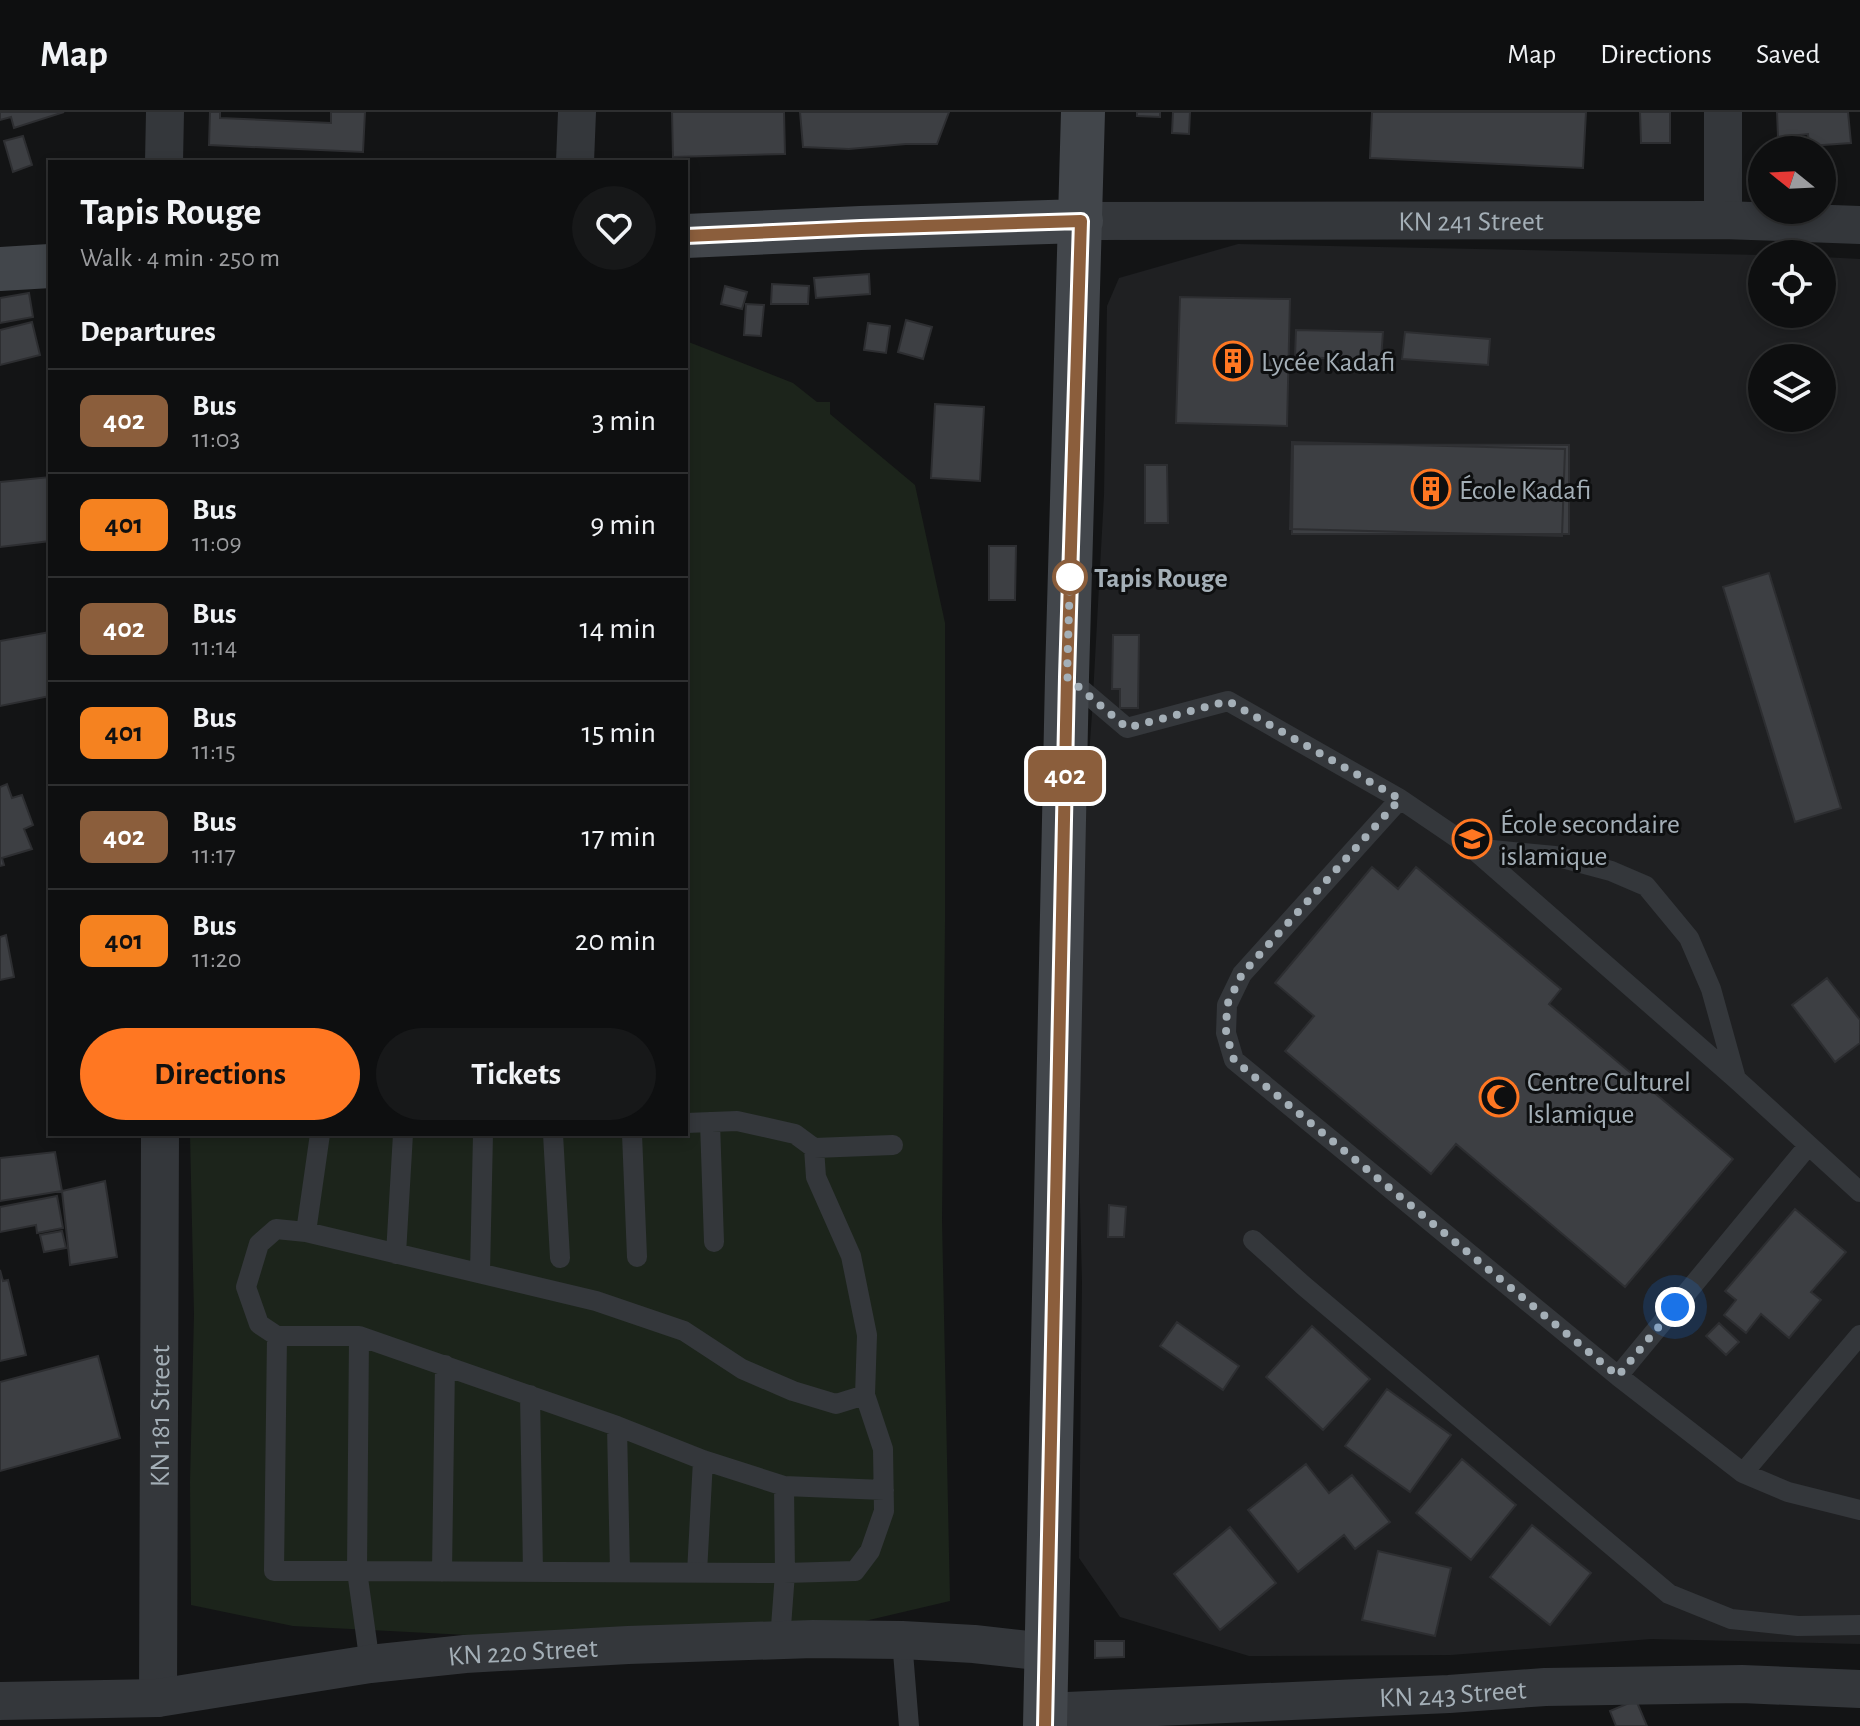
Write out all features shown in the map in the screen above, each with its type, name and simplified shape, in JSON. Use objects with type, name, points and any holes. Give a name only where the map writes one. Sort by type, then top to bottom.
[{"type":"main road","points":[[1045,1719],[1067,677],[1083,112]]},
{"type":"main road","points":[[688,236],[1081,221]]},
{"type":"main road","points":[[0,269],[48,266]]},
{"type":"street","points":[[164,160],[165,112]]},
{"type":"street","points":[[575,160],[577,112]]},
{"type":"street","points":[[1723,112],[1723,220]]},
{"type":"street","name":"KN 241 Street","points":[[1081,221],[1723,220],[1860,225]]},
{"type":"street","name":"KN 181 Street","points":[[158,1698],[160,1136]]},
{"type":"street","name":"KN 220 Street","points":[[0,1701],[158,1698],[370,1664],[465,1654],[628,1645],[902,1640],[1046,1652]]},
{"type":"street","name":"KN 243 Street","points":[[1045,1719],[1456,1710],[1545,1687],[1742,1684],[1860,1690]]},
{"type":"lane","points":[[1067,677],[1127,728],[1228,701],[1400,799],[1472,848],[1860,1192]]},
{"type":"lane","points":[[1400,799],[1242,974],[1227,1005],[1226,1033],[1234,1060],[1618,1376],[1743,1473],[1788,1492],[1860,1510]]},
{"type":"lane","points":[[1472,848],[1555,856],[1611,871],[1646,886],[1689,938],[1711,989],[1736,1079]]},
{"type":"lane","points":[[688,1123],[737,1121],[795,1134],[814,1148],[893,1145]]},
{"type":"lane","points":[[710,1122],[714,1242]]},
{"type":"lane","points":[[306,1232],[320,1136]]},
{"type":"lane","points":[[396,1254],[403,1136]]},
{"type":"lane","points":[[480,1273],[483,1136]]},
{"type":"lane","points":[[553,1136],[560,1258]]},
{"type":"lane","points":[[632,1136],[637,1257]]},
{"type":"lane","points":[[1618,1376],[1808,1146]]},
{"type":"lane","points":[[277,1336],[274,1571],[855,1571],[870,1551],[884,1511],[883,1449],[865,1395],[867,1335],[851,1256],[816,1177],[814,1148]]},
{"type":"lane","points":[[865,1395],[836,1404],[793,1391],[742,1369],[684,1331],[596,1301],[306,1232],[276,1229],[259,1244],[246,1287],[259,1324],[277,1336],[359,1336],[617,1426],[703,1460],[784,1486],[884,1490]]},
{"type":"lane","points":[[1253,1240],[1669,1594],[1731,1619],[1798,1626],[1860,1625]]},
{"type":"lane","points":[[1743,1473],[1860,1335]]},
{"type":"lane","points":[[359,1336],[357,1571],[370,1664]]},
{"type":"lane","points":[[442,1572],[445,1365]]},
{"type":"lane","points":[[530,1395],[533,1572]]},
{"type":"lane","points":[[617,1426],[620,1572]]},
{"type":"lane","points":[[697,1573],[703,1460]]},
{"type":"lane","points":[[780,1640],[785,1573],[784,1486]]},
{"type":"lane","points":[[902,1640],[909,1726]]},
{"type":"shaded area","name":"École secondaire islamique","points":[[1238,244],[1748,255],[1748,328],[1836,328],[1836,258],[1860,259],[1860,1644],[1651,1639],[1451,1655],[1249,1656],[1120,1617],[1079,1558],[1082,1282],[1074,964],[1104,495],[1107,306],[1119,278]]},
{"type":"shaded area","points":[[688,342],[793,383],[817,402],[830,402],[830,414],[915,485],[945,623],[942,1220],[950,1601],[852,1624],[486,1636],[293,1626],[191,1605],[194,1314],[190,1136],[688,1136]]},
{"type":"building","points":[[0,112],[64,112],[14,128],[11,117],[0,120]]},
{"type":"building","points":[[210,112],[220,112],[220,118],[331,123],[331,112],[365,112],[363,152],[209,145]]},
{"type":"building","points":[[672,112],[784,112],[785,154],[673,157]]},
{"type":"building","points":[[800,112],[949,112],[937,144],[849,149],[803,147]]},
{"type":"building","points":[[1137,112],[1160,112],[1160,117],[1137,116]]},
{"type":"building","points":[[1173,112],[1190,112],[1189,134],[1172,133]]},
{"type":"building","points":[[1372,112],[1586,112],[1583,168],[1370,158]]},
{"type":"building","points":[[1640,112],[1670,112],[1670,143],[1641,143]]},
{"type":"building","points":[[1777,112],[1848,112],[1851,143],[1836,144],[1836,136],[1778,136]]},
{"type":"building","points":[[23,136],[32,165],[13,172],[4,141]]},
{"type":"building","points":[[869,274],[870,294],[816,298],[814,278]]},
{"type":"building","points":[[772,284],[809,286],[808,304],[771,304]]},
{"type":"building","points":[[725,286],[747,292],[742,309],[721,304]]},
{"type":"building","points":[[29,293],[33,317],[0,323],[0,298]]},
{"type":"building","name":"Lycée Kadafi","points":[[1180,297],[1290,299],[1287,426],[1176,423]]},
{"type":"building","points":[[746,304],[764,305],[761,336],[744,335]]},
{"type":"building","points":[[906,320],[932,327],[923,359],[898,352]]},
{"type":"building","points":[[32,322],[40,355],[0,365],[0,330]]},
{"type":"building","points":[[868,323],[890,326],[886,353],[864,350]]},
{"type":"building","points":[[1296,330],[1383,332],[1381,360],[1295,357]]},
{"type":"building","points":[[1405,332],[1490,339],[1488,365],[1402,359]]},
{"type":"building","points":[[935,404],[984,407],[980,481],[931,478]]},
{"type":"building","name":"École Kadafi","points":[[1292,442],[1565,449],[1562,536],[1290,529]]},
{"type":"building","name":"École Kadafi","points":[[1293,444],[1569,445],[1569,534],[1292,534]]},
{"type":"building","points":[[1145,465],[1167,465],[1168,523],[1145,523]]},
{"type":"building","points":[[48,477],[48,541],[0,547],[0,482]]},
{"type":"building","points":[[989,546],[1016,546],[1015,600],[989,600]]},
{"type":"building","points":[[1769,573],[1841,808],[1795,822],[1723,587]]},
{"type":"building","points":[[48,632],[48,696],[0,706],[0,641]]},
{"type":"building","points":[[1113,635],[1139,635],[1138,708],[1120,708],[1120,689],[1112,689]]},
{"type":"building","points":[[7,784],[12,798],[22,795],[33,825],[24,829],[32,849],[2,858],[4,865],[0,866],[0,787]]},
{"type":"building","name":"Centre Culturel Islamique","points":[[1372,867],[1398,889],[1416,867],[1561,989],[1549,1004],[1733,1159],[1625,1287],[1456,1144],[1431,1174],[1285,1051],[1314,1016],[1275,983]]},
{"type":"building","points":[[6,935],[14,977],[0,980],[0,937]]},
{"type":"building","points":[[1827,978],[1860,1020],[1860,1043],[1835,1062],[1792,1005]]},
{"type":"building","points":[[55,1152],[62,1191],[0,1201],[0,1158]]},
{"type":"building","points":[[105,1181],[117,1257],[70,1265],[62,1191]]},
{"type":"building","points":[[57,1196],[63,1228],[37,1233],[36,1225],[0,1232],[0,1207]]},
{"type":"building","points":[[1109,1205],[1126,1207],[1124,1237],[1108,1237]]},
{"type":"building","points":[[1795,1209],[1846,1252],[1811,1292],[1821,1300],[1789,1338],[1761,1314],[1746,1333],[1724,1315],[1736,1300],[1725,1291]]},
{"type":"building","points":[[62,1231],[66,1248],[44,1252],[40,1235]]},
{"type":"building","points":[[0,1270],[3,1281],[8,1280],[26,1355],[0,1361]]},
{"type":"building","points":[[1177,1322],[1239,1366],[1223,1390],[1160,1346]]},
{"type":"building","points":[[1719,1323],[1739,1342],[1726,1355],[1706,1336]]},
{"type":"building","points":[[1312,1326],[1370,1379],[1323,1430],[1266,1377]]},
{"type":"building","points":[[98,1356],[120,1438],[0,1471],[0,1382]]},
{"type":"building","points":[[1387,1389],[1451,1435],[1410,1492],[1345,1446]]},
{"type":"building","points":[[1462,1459],[1516,1505],[1471,1560],[1416,1513]]},
{"type":"building","points":[[1306,1464],[1329,1493],[1352,1475],[1390,1522],[1355,1549],[1344,1535],[1298,1572],[1248,1510]]},
{"type":"building","points":[[1532,1525],[1591,1573],[1550,1625],[1490,1577]]},
{"type":"building","points":[[1230,1527],[1276,1583],[1220,1630],[1174,1574]]},
{"type":"building","points":[[1378,1551],[1451,1568],[1435,1636],[1362,1620]]},
{"type":"building","points":[[1095,1641],[1124,1641],[1124,1657],[1095,1658]]},
{"type":"building","points":[[1636,1700],[1647,1726],[1616,1726],[1610,1711]]},
{"type":"bus line","name":"402","points":[[688,236],[1081,221],[1067,677],[1045,1726]]},
{"type":"place","name":"Lycée Kadafi","points":[[1233,361]]},
{"type":"place","name":"École Kadafi","points":[[1431,489]]},
{"type":"place","name":"Tapis Rouge","points":[[1070,577]]},
{"type":"place","name":"École secondaire islamique","points":[[1472,839]]},
{"type":"place","name":"Centre Culturel Islamique","points":[[1499,1097]]},
{"type":"route","points":[[1070,577],[1067,677],[1127,728],[1228,701],[1400,799],[1242,974],[1227,1005],[1226,1033],[1234,1060],[1618,1376],[1675,1307]]}]
